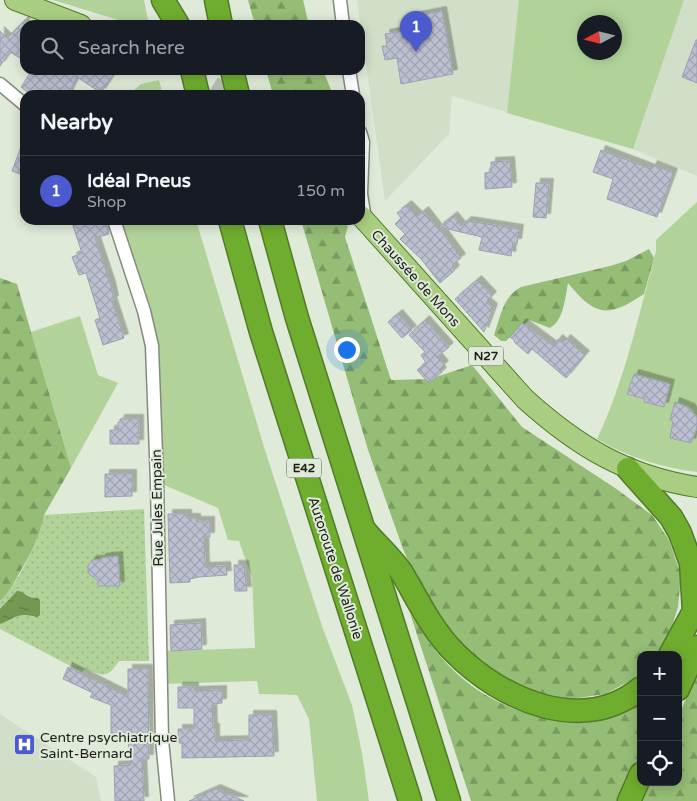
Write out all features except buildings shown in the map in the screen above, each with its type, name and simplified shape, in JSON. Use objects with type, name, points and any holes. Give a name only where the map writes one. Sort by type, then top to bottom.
[{"type":"highway","points":[[163,0],[175,20]]},
{"type":"highway","points":[[177,0],[181,20]]},
{"type":"highway","points":[[216,0],[220,20]]},
{"type":"highway","points":[[193,75],[197,90]]},
{"type":"highway","points":[[233,75],[237,90]]},
{"type":"highway","name":"Autoroute de Wallonie","points":[[231,225],[261,332],[410,801]]},
{"type":"highway","name":"E42","points":[[271,225],[297,318],[361,527],[449,801]]},
{"type":"highway","points":[[628,468],[671,516],[680,533],[691,563],[696,607],[672,651]]},
{"type":"highway","points":[[361,527],[402,572],[414,596],[454,652],[477,672],[506,692],[546,707],[583,711],[605,708],[628,698],[637,691]]},
{"type":"highway","points":[[682,680],[697,647]]},
{"type":"highway","points":[[629,801],[637,783]]},
{"type":"main road","points":[[15,0],[68,20]]},
{"type":"main road","name":"Chaussée de Mons","points":[[365,220],[525,399],[550,422],[574,440],[628,468]]},
{"type":"main road","name":"N27","points":[[628,468],[697,487]]},
{"type":"street","points":[[340,0],[342,20]]},
{"type":"street","points":[[350,75],[352,90]]},
{"type":"street","points":[[0,84],[20,101]]},
{"type":"street","name":"Rue Jules Empain","points":[[116,225],[144,311],[152,346],[162,740],[168,801]]},
{"type":"shaded area","points":[[53,0],[144,0],[148,20],[119,20]]},
{"type":"shaded area","points":[[357,0],[697,0],[697,176],[633,149],[452,96],[449,134],[385,201],[365,57],[365,20],[360,20]]},
{"type":"shaded area","points":[[519,0],[684,0],[633,149],[507,113]]},
{"type":"shaded area","points":[[159,80],[162,90],[134,90],[141,84]]},
{"type":"shaded area","points":[[697,202],[697,472],[671,468],[646,461],[620,451],[597,439],[616,394],[631,346],[656,251],[656,240]]},
{"type":"shaded area","points":[[116,225],[197,225],[264,447],[323,629],[352,705],[369,801],[317,801],[309,719],[297,695],[259,694],[257,681],[161,684],[160,651],[255,648],[252,578],[239,541],[228,540],[218,508],[157,482],[152,346]]},
{"type":"shaded area","points":[[80,316],[98,375],[118,383],[71,468],[31,332]]},
{"type":"shaded area","points":[[144,509],[149,661],[119,661],[111,671],[105,674],[85,669],[82,672],[0,629],[0,601],[21,573],[38,537],[44,515]]},
{"type":"shaded area","name":"Centre psychiatrique Saint-Bernard","points":[[0,714],[96,777],[101,801],[0,801]]},
{"type":"green space","points":[[248,0],[303,0],[308,20],[254,20]]},
{"type":"green space","points":[[267,75],[325,75],[331,90],[272,90]]},
{"type":"green space","points":[[302,225],[348,226],[345,237],[391,380],[430,379],[472,365],[522,427],[615,488],[652,515],[669,540],[681,575],[678,607],[669,636],[659,651],[637,651],[637,676],[632,680],[605,694],[571,699],[547,699],[501,683],[446,629],[419,586],[403,549],[368,450]]},
{"type":"green space","points":[[649,249],[654,258],[644,294],[632,302],[612,310],[595,308],[568,283],[561,314],[550,328],[529,320],[506,341],[501,341],[494,335],[506,301],[521,287],[610,266],[626,261]]},
{"type":"green space","points":[[0,278],[17,284],[71,468],[44,515],[41,532],[29,556],[7,595],[0,601]]},
{"type":"green space","points":[[410,613],[432,647],[456,672],[492,699],[512,708],[534,716],[556,720],[578,720],[604,716],[637,700],[637,762],[620,801],[471,801]]},
{"type":"green space","points":[[697,674],[697,801],[641,801],[647,786],[682,786],[682,708]]},
{"type":"water","points":[[17,591],[40,600],[40,615],[37,617],[21,615],[0,624],[0,609]]},
{"type":"tunnel","points":[[195,75],[219,90]]},
{"type":"place","name":"Idéal Pneus","points":[[416,52]]},
{"type":"place","name":"Centre psychiatrique Saint-Bernard","points":[[24,745]]}]
